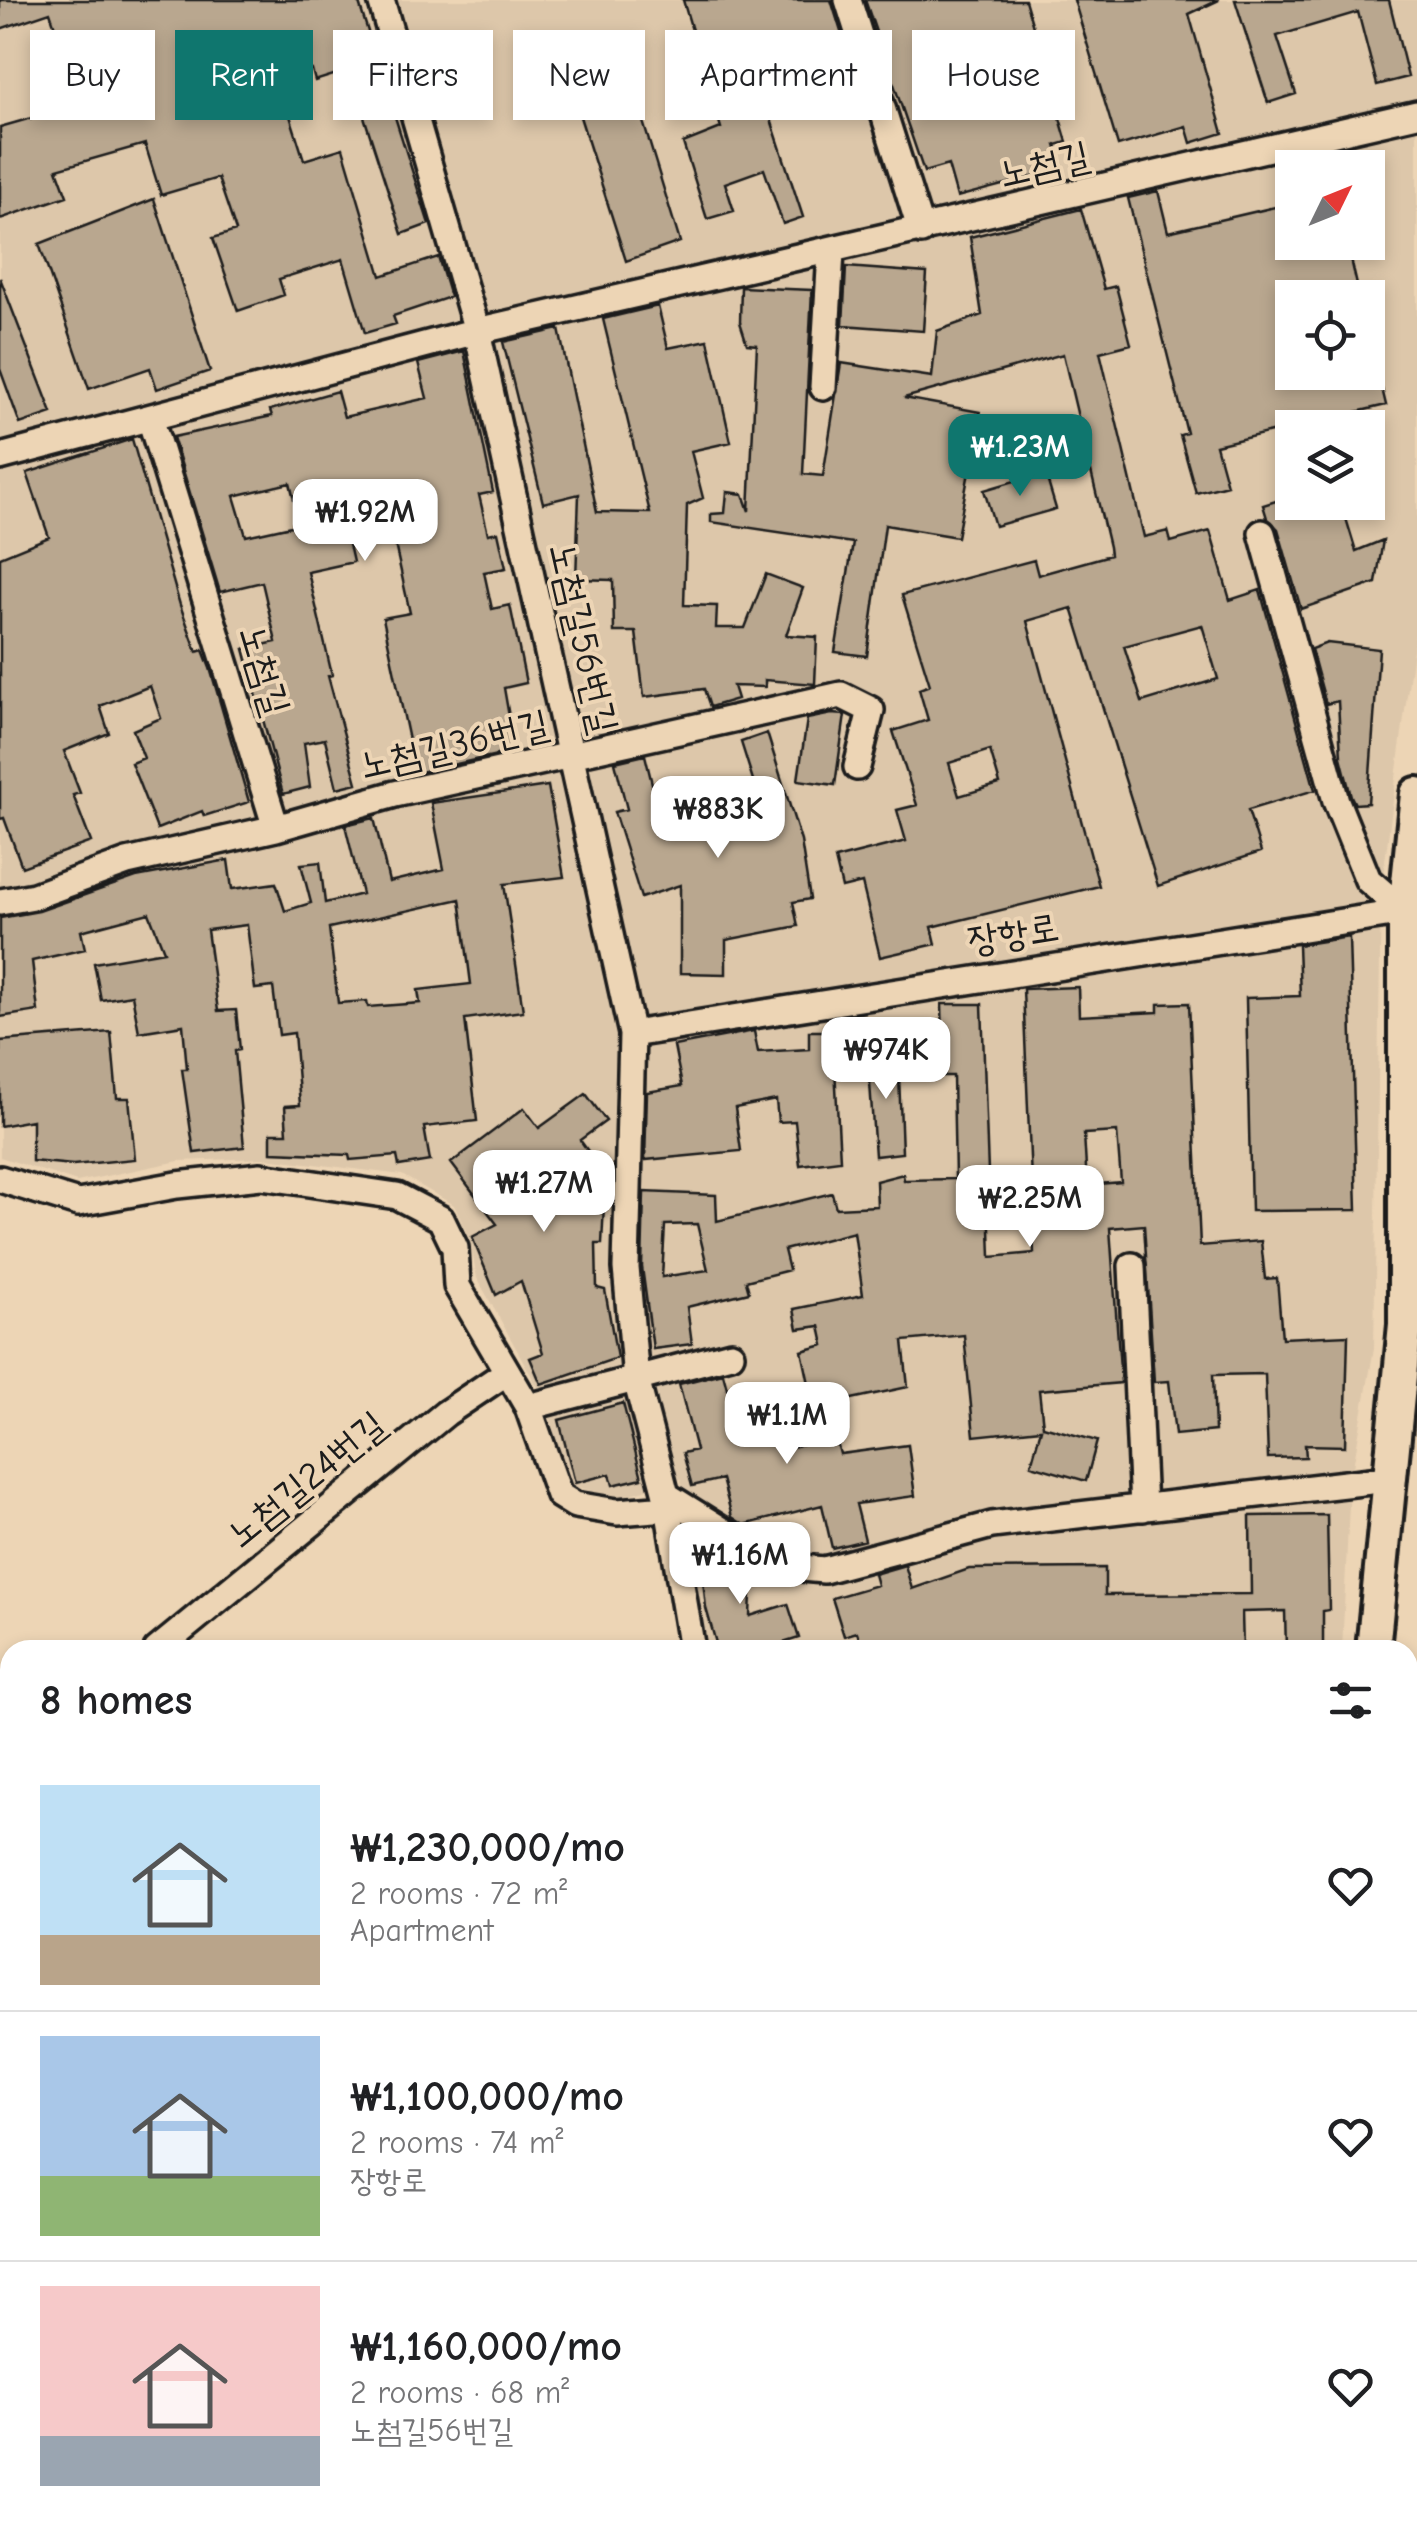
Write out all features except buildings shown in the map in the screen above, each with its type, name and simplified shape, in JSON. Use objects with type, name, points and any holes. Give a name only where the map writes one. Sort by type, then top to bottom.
[{"type":"main road","points":[[1375,1640],[1388,1480],[1409,1355],[1405,912],[1417,794]]},
{"type":"street","points":[[381,0],[477,332]]},
{"type":"street","points":[[848,0],[921,231]]},
{"type":"street","name":"노첨길","points":[[0,457],[477,332],[1417,114]]},
{"type":"street","points":[[823,387],[831,252]]},
{"type":"street","name":"노첨길56번길","points":[[477,332],[632,1034],[626,1268],[636,1380],[667,1501],[690,1640]]},
{"type":"street","name":"노첨길","points":[[150,418],[276,828]]},
{"type":"street","points":[[1262,533],[1336,801],[1368,880],[1405,912]]},
{"type":"street","name":"노첨길36번길","points":[[0,902],[34,896],[127,862],[276,828],[395,794],[840,695],[871,710],[857,767]]},
{"type":"street","name":"장항로","points":[[632,1034],[1405,912]]},
{"type":"street","points":[[0,1179],[78,1203],[177,1185],[262,1176],[397,1196],[441,1219],[454,1248],[458,1286],[528,1407],[558,1495],[576,1505],[617,1512],[667,1501],[779,1566],[824,1570],[992,1525],[1388,1480]]},
{"type":"street","points":[[1132,1266],[1143,1508]]},
{"type":"street","points":[[528,1407],[731,1354]]},
{"type":"street","name":"노첨길24번길","points":[[169,1640],[446,1413],[507,1372]]},
{"type":"shaded area","points":[[0,0],[1417,0],[1417,620],[1381,891],[1374,1348],[1350,1484],[1342,1640],[706,1640],[681,1479],[617,1498],[569,1485],[546,1402],[477,1278],[470,1240],[454,1205],[402,1175],[266,1158],[179,1161],[77,1182],[0,1157]]}]
